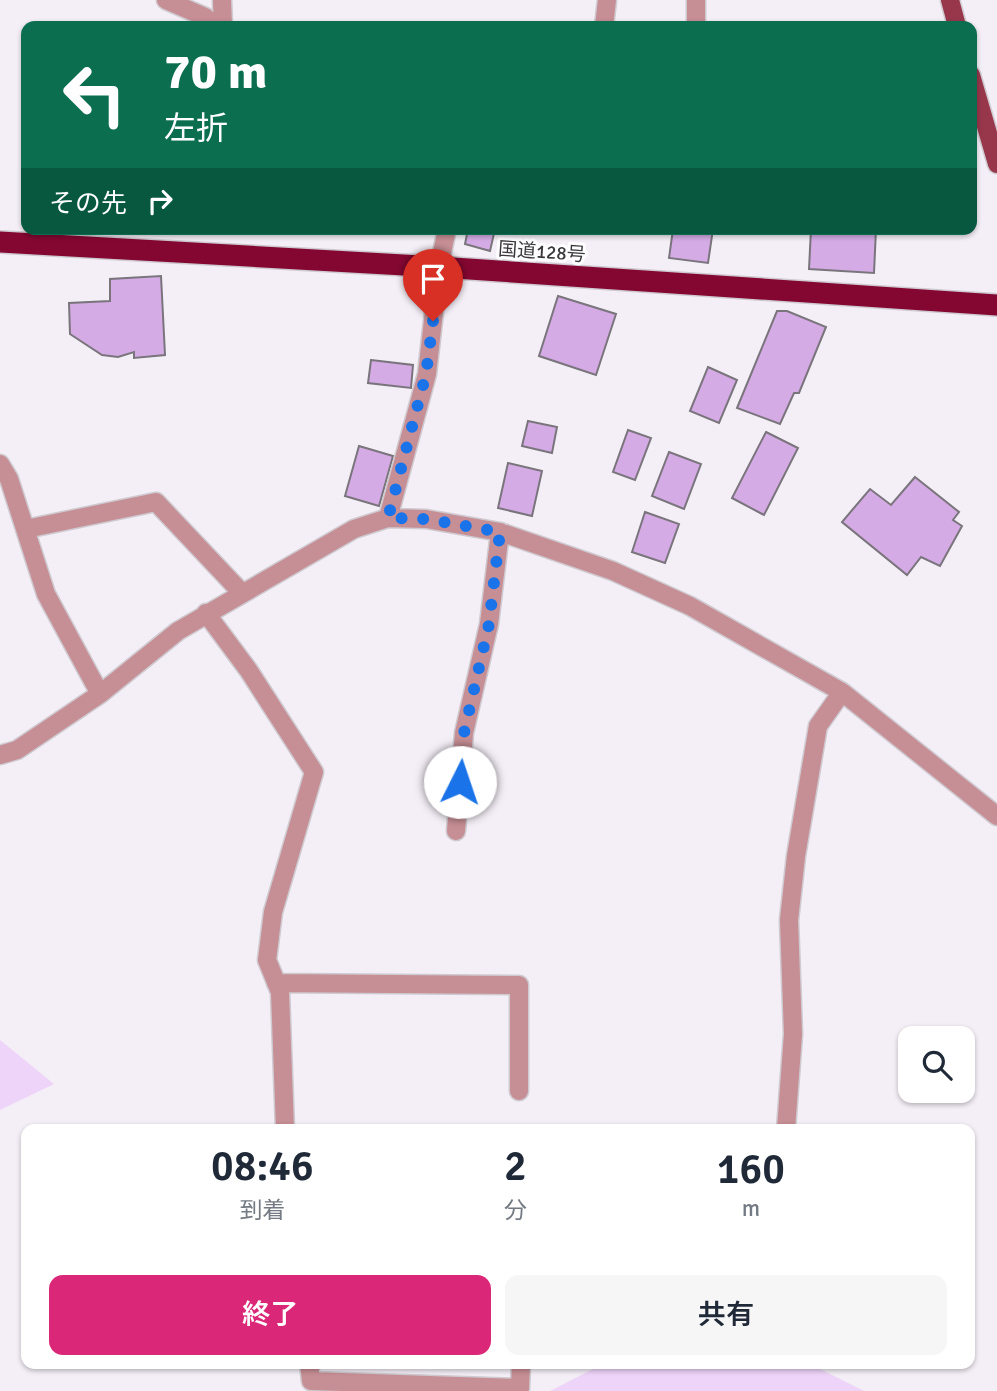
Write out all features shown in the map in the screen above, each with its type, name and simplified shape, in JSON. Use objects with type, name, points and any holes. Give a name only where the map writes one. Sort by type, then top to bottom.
[{"type":"highway","name":"国道128号","points":[[0,242],[439,267],[997,305]]},
{"type":"main road","points":[[950,0],[956,21]]},
{"type":"main road","points":[[977,96],[997,164]]},
{"type":"street","points":[[166,0],[209,21]]},
{"type":"street","points":[[222,0],[223,21]]},
{"type":"street","points":[[605,21],[607,0]]},
{"type":"street","points":[[696,0],[696,21]]},
{"type":"street","points":[[388,518],[426,374],[439,267],[446,235]]},
{"type":"street","points":[[0,464],[9,479],[46,594],[100,694]]},
{"type":"street","points":[[26,529],[156,502],[241,592]]},
{"type":"street","points":[[0,755],[17,750],[100,694],[178,631],[206,613],[354,528],[388,518],[426,519],[500,532],[613,571],[690,606],[842,692],[997,816]]},
{"type":"street","points":[[457,831],[464,733],[489,624],[500,532]]},
{"type":"street","points":[[206,613],[249,671],[314,772],[273,912],[267,960],[280,992],[285,1124]]},
{"type":"street","points":[[786,1124],[793,1034],[789,920],[796,856],[818,726],[842,692]]},
{"type":"street","points":[[276,983],[519,985],[519,1091]]},
{"type":"street","points":[[310,1369],[311,1381],[520,1388],[521,1369]]},
{"type":"shaded area","points":[[0,1040],[54,1084],[0,1110]]},
{"type":"shaded area","points":[[593,1369],[820,1369],[864,1391],[550,1391]]},
{"type":"building","points":[[467,235],[494,235],[490,251],[465,244]]},
{"type":"building","points":[[672,235],[712,235],[708,263],[669,258]]},
{"type":"building","points":[[811,235],[876,235],[874,273],[809,269]]},
{"type":"building","points":[[161,276],[165,355],[134,358],[134,352],[118,357],[102,355],[70,334],[69,303],[110,301],[110,279]]},
{"type":"building","points":[[558,296],[616,314],[596,375],[539,356]]},
{"type":"building","points":[[777,311],[787,311],[826,327],[799,393],[794,393],[780,424],[737,408]]},
{"type":"building","points":[[371,360],[413,365],[411,388],[368,383]]},
{"type":"building","points":[[708,367],[737,380],[719,423],[690,411]]},
{"type":"building","points":[[528,421],[557,427],[552,453],[522,446]]},
{"type":"building","points":[[628,430],[651,438],[635,480],[613,472]]},
{"type":"building","points":[[766,432],[798,448],[764,515],[732,498]]},
{"type":"building","points":[[359,446],[393,456],[379,506],[345,496]]},
{"type":"building","points":[[669,452],[701,464],[684,509],[652,496]]},
{"type":"building","points":[[508,463],[542,471],[532,516],[498,508]]},
{"type":"building","points":[[915,477],[959,512],[953,520],[962,526],[940,566],[921,557],[907,575],[842,522],[870,489],[891,505]]},
{"type":"building","points":[[645,512],[679,524],[665,563],[632,552]]},
{"type":"route","points":[[433,321],[426,374],[388,518],[426,519],[500,532],[489,624],[464,733],[460,782]]}]
